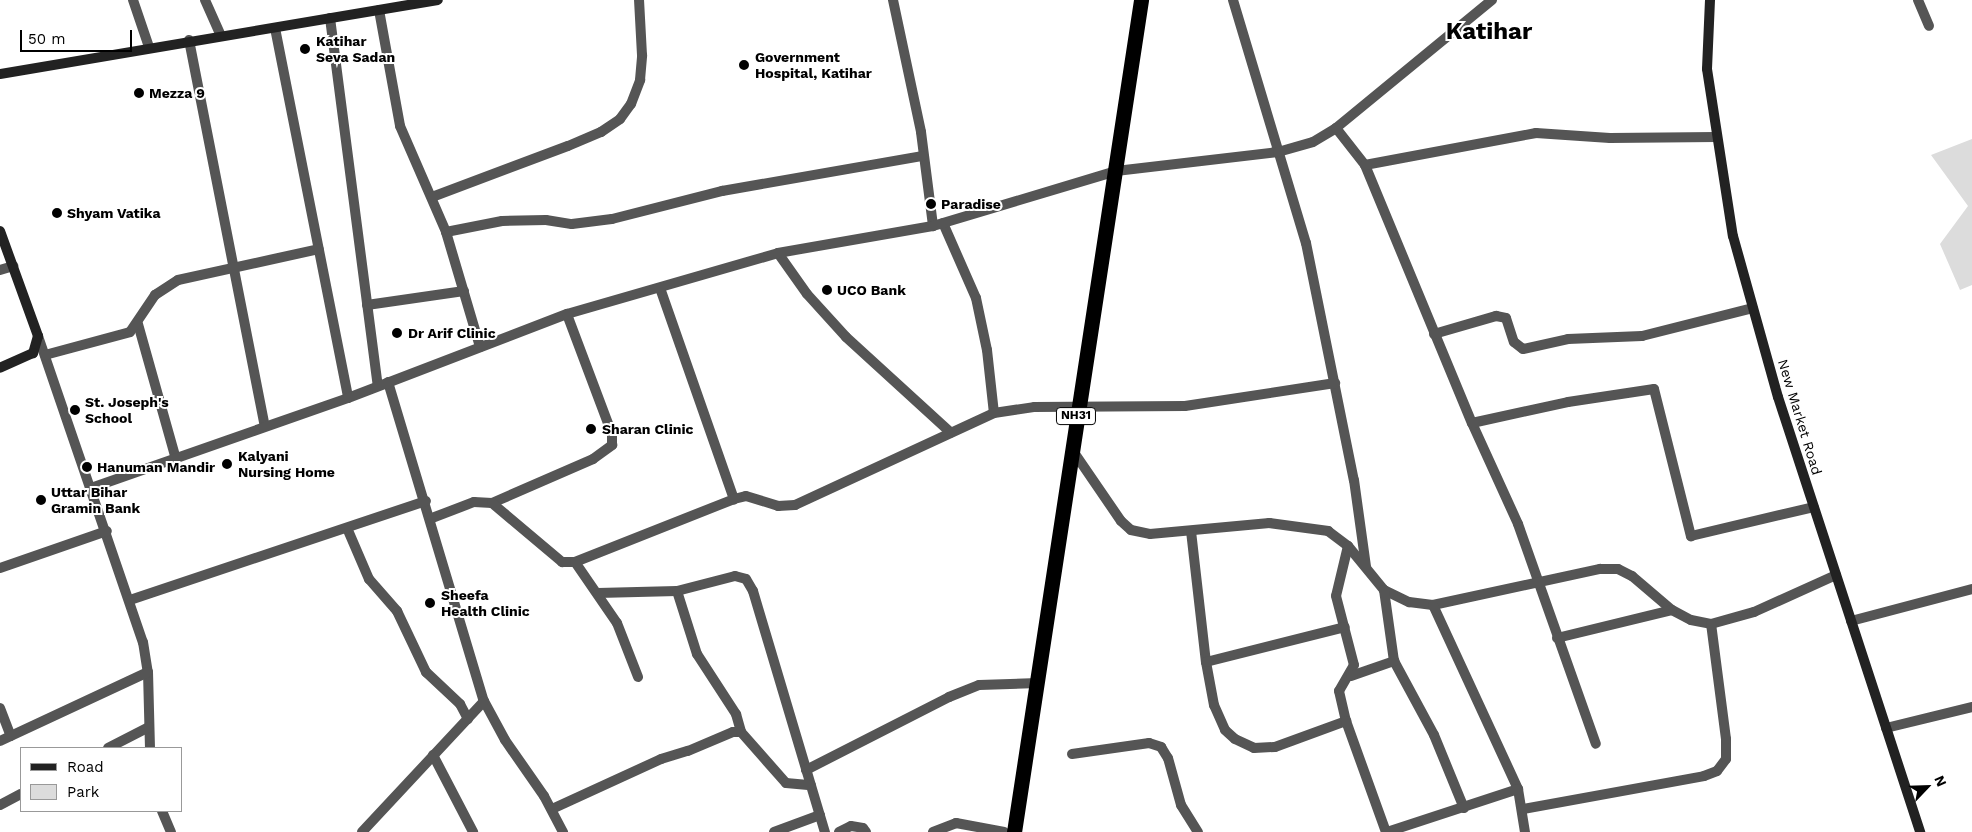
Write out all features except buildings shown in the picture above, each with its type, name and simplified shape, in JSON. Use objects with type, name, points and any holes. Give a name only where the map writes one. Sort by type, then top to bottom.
[{"type":"highway","name":"NH31","points":[[1014,832],[1038,683],[1077,407],[1142,0]]},
{"type":"street","points":[[133,0],[148,47]]},
{"type":"street","points":[[206,0],[221,36]]},
{"type":"street","points":[[0,74],[189,40],[275,28],[438,0]]},
{"type":"street","points":[[432,197],[568,146],[601,132],[620,118],[631,104],[640,80],[642,55],[639,0]]},
{"type":"street","points":[[893,0],[914,96],[923,156],[938,225],[976,298],[988,350],[994,413]]},
{"type":"street","points":[[1233,0],[1306,243],[1335,383],[1367,568]]},
{"type":"street","points":[[91,488],[348,398],[567,314],[778,253],[938,225],[1116,171],[1278,152],[1313,142],[1336,128],[1492,0]]},
{"type":"street","name":"New Market Road","points":[[1710,0],[1707,69],[1716,137],[1733,236],[1814,507],[1920,832]]},
{"type":"street","points":[[1918,0],[1929,26]]},
{"type":"street","points":[[379,10],[400,126],[446,232],[480,347]]},
{"type":"street","points":[[330,18],[378,386]]},
{"type":"street","points":[[275,28],[348,398]]},
{"type":"street","points":[[189,40],[265,426]]},
{"type":"street","points":[[1336,128],[1365,165],[1434,334],[1518,524],[1596,744]]},
{"type":"street","points":[[1365,165],[1536,133],[1610,138],[1716,137]]},
{"type":"street","points":[[446,232],[502,221],[546,220],[572,224],[612,219],[722,192],[923,156]]},
{"type":"street","points":[[0,230],[107,531],[143,642],[148,672],[150,747]]},
{"type":"street","points":[[45,355],[130,332],[138,324],[155,295],[164,286],[319,249]]},
{"type":"street","points":[[778,253],[807,294],[840,330],[951,433]]},
{"type":"street","points":[[0,270],[13,266]]},
{"type":"street","points":[[660,288],[734,499]]},
{"type":"street","points":[[367,304],[464,291]]},
{"type":"street","points":[[1434,334],[1496,316],[1506,318],[1514,342],[1522,349],[1559,340],[1642,336],[1753,308]]},
{"type":"street","points":[[432,518],[474,502],[492,503],[593,459],[612,445],[612,434],[567,314]]},
{"type":"street","points":[[138,324],[176,459]]},
{"type":"street","points":[[0,368],[33,353],[38,336]]},
{"type":"street","points":[[388,382],[432,518],[484,701],[505,740],[552,809],[563,832]]},
{"type":"street","points":[[492,503],[562,562],[575,562],[734,499],[746,496],[778,506],[795,505],[994,413],[1034,407],[1185,406],[1335,383]]},
{"type":"street","points":[[1472,423],[1568,402],[1654,389],[1691,536],[1814,507]]},
{"type":"street","points":[[1072,448],[1121,521],[1131,530],[1150,534],[1269,524],[1303,526],[1328,531],[1348,546],[1384,590],[1409,602],[1433,605],[1600,569],[1618,569],[1632,576],[1672,610],[1692,620],[1711,624],[1771,606],[1836,574]]},
{"type":"street","points":[[130,600],[426,501]]},
{"type":"street","points":[[347,528],[365,572],[397,611],[426,672],[460,704],[468,718]]},
{"type":"street","points":[[0,568],[107,531]]},
{"type":"street","points":[[1191,531],[1206,662],[1214,705],[1225,730],[1235,739],[1254,748],[1275,747],[1346,722]]},
{"type":"street","points":[[1348,546],[1336,596],[1353,651],[1354,664],[1351,676],[1339,691],[1346,722],[1387,832],[1518,789]]},
{"type":"street","points":[[575,562],[617,623],[638,677]]},
{"type":"street","points":[[598,593],[677,591],[735,576],[746,579],[753,591],[825,832]]},
{"type":"street","points":[[1851,621],[1972,589]]},
{"type":"street","points":[[1384,590],[1394,661],[1434,735],[1464,808]]},
{"type":"street","points":[[677,591],[697,654],[736,714],[741,732],[778,777],[795,786],[811,786]]},
{"type":"street","points":[[1433,605],[1518,789],[1523,809],[1525,832]]},
{"type":"street","points":[[1557,638],[1672,610]]},
{"type":"street","points":[[1523,809],[1704,776],[1717,771],[1726,760],[1726,739],[1711,624]]},
{"type":"street","points":[[1206,662],[1345,627]]},
{"type":"street","points":[[1351,676],[1394,661]]},
{"type":"street","points":[[0,741],[148,672]]},
{"type":"street","points":[[806,770],[949,696],[979,685],[1038,683]]},
{"type":"street","points":[[362,832],[484,701]]},
{"type":"street","points":[[1886,728],[1972,707]]},
{"type":"street","points":[[0,708],[10,736]]},
{"type":"street","points":[[110,747],[149,727]]},
{"type":"street","points":[[552,809],[661,758],[695,749],[733,732],[741,732]]},
{"type":"street","points":[[1072,754],[1149,743],[1160,747],[1168,758],[1181,805],[1198,832]]},
{"type":"street","points":[[433,755],[473,832]]},
{"type":"street","points":[[0,805],[20,795]]},
{"type":"street","points":[[162,812],[171,832]]},
{"type":"street","points":[[774,832],[820,815]]},
{"type":"street","points":[[933,832],[956,824],[1004,832]]},
{"type":"street","points":[[839,832],[851,826],[864,828],[866,832]]},
{"type":"green space","points":[[1972,139],[1972,285],[1960,290],[1940,244],[1968,206],[1931,155]]},
{"type":"place","name":"Katihar Seva Sadan","points":[[305,49]]},
{"type":"place","name":"Government Hospital, Katihar","points":[[744,65]]},
{"type":"place","name":"Mezza 9","points":[[139,93]]},
{"type":"place","name":"Paradise","points":[[931,204]]},
{"type":"place","name":"Shyam Vatika","points":[[57,213]]},
{"type":"place","name":"UCO Bank","points":[[827,290]]},
{"type":"place","name":"Dr Arif Clinic","points":[[397,333]]},
{"type":"place","name":"St. Joseph's School","points":[[75,410]]},
{"type":"place","name":"Sharan Clinic","points":[[591,429]]},
{"type":"place","name":"Kalyani Nursing Home","points":[[227,464]]},
{"type":"place","name":"Hanuman Mandir","points":[[87,467]]},
{"type":"place","name":"Uttar Bihar Gramin Bank","points":[[41,500]]},
{"type":"place","name":"Sheefa Health Clinic","points":[[430,603]]},
{"type":"district","name":"Katihar","points":[[1489,32]]}]
